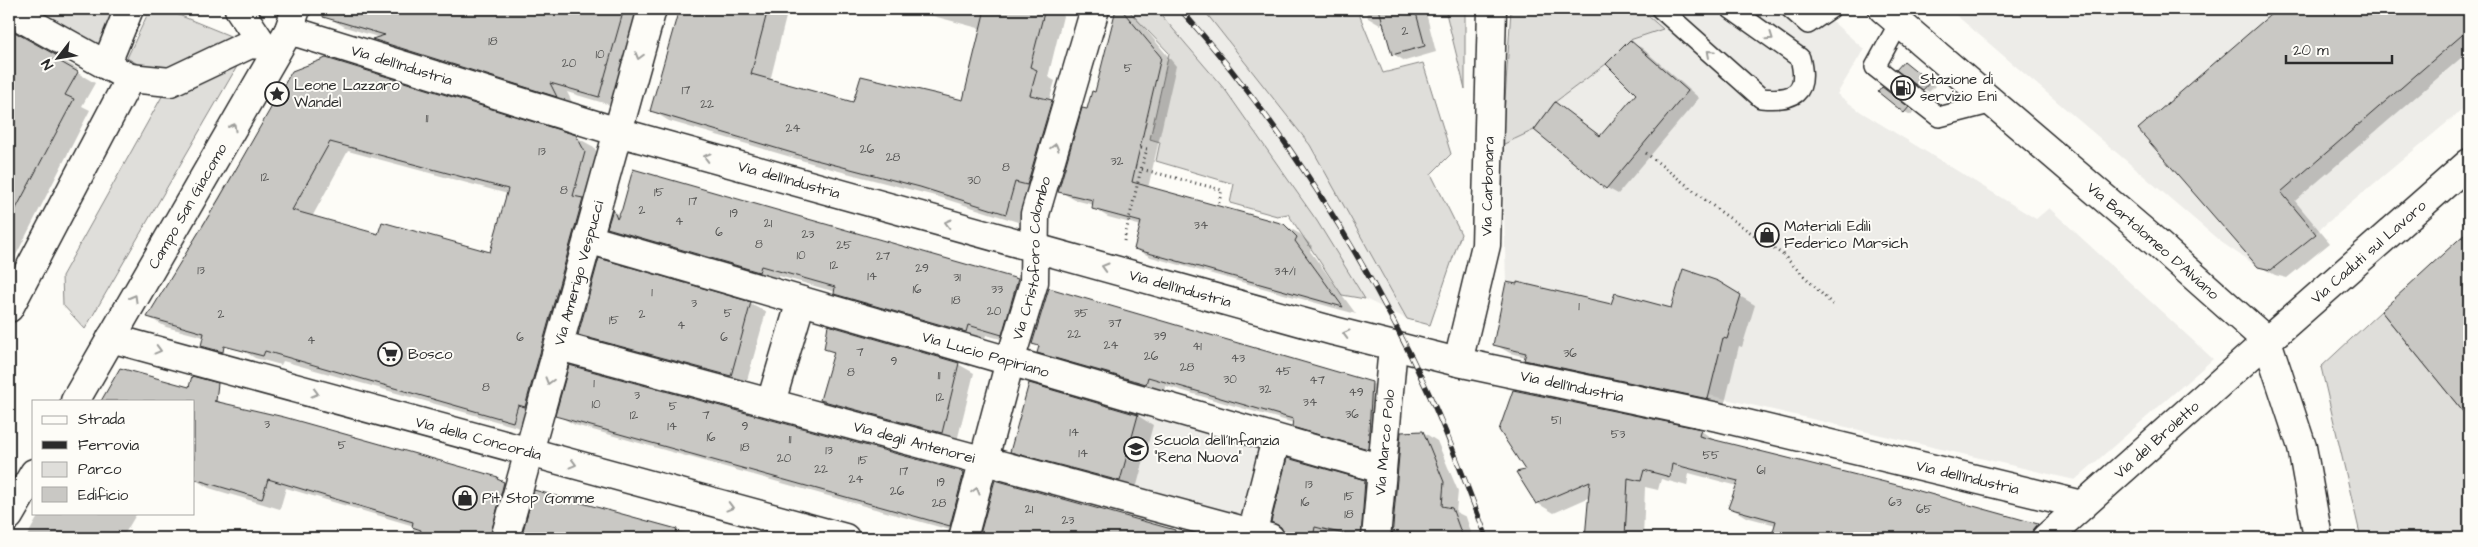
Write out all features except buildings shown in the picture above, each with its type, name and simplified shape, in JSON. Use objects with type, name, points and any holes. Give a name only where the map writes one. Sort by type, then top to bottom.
[{"type":"street","points":[[106,66],[129,9]]},
{"type":"street","points":[[9,11],[130,78],[170,82],[250,44],[264,44],[239,9]]},
{"type":"street","name":"Via Amerigo Vespucci","points":[[505,538],[652,9]]},
{"type":"street","name":"Via Cristoforo Colombo","points":[[963,538],[1010,362],[1034,282],[1035,214],[1094,9]]},
{"type":"street","name":"Via Carbonara","points":[[1458,362],[1486,245],[1492,9]]},
{"type":"street","name":"Via Bartolomeo D'Alviano","points":[[1891,16],[2151,238],[2267,341]]},
{"type":"street","name":"Via dell'Industria","points":[[293,20],[618,132],[1393,346],[1458,362],[1718,417],[2082,505]]},
{"type":"street","name":"Campo San Giacomo","points":[[76,400],[293,20]]},
{"type":"street","points":[[9,308],[130,78]]},
{"type":"street","name":"Via Caduti sul Lavoro","points":[[2267,341],[2469,163]]},
{"type":"street","name":"Via Lucio Papiriano","points":[[588,239],[1382,469]]},
{"type":"street","points":[[772,402],[801,301]]},
{"type":"street","name":"Via della Concordia","points":[[111,338],[845,538]]},
{"type":"street","points":[[2267,341],[2302,447],[2318,538]]},
{"type":"street","name":"Via del Broletto","points":[[2051,536],[2082,505],[2267,341]]},
{"type":"street","name":"Via degli Antenorei","points":[[559,346],[772,402],[1261,536]]},
{"type":"street","name":"Via Marco Polo","points":[[1376,538],[1393,346]]},
{"type":"street","points":[[1261,536],[1276,439]]},
{"type":"street","points":[[9,516],[32,476]]},
{"type":"lane","points":[[1661,9],[1761,98],[1782,100],[1794,96],[1802,86],[1804,73],[1800,58],[1730,9]]},
{"type":"lane","points":[[1791,9],[1808,24],[1830,9]]},
{"type":"lane","points":[[1891,16],[1875,67],[1939,117],[1993,103]]},
{"type":"path","points":[[1123,246],[1147,149],[1141,148]]},
{"type":"path","points":[[1646,153],[1718,210],[1782,254],[1833,305]]},
{"type":"path","points":[[1142,170],[1222,190],[1218,206]]},
{"type":"shaded area","points":[[1156,9],[1205,10],[1310,145],[1407,319],[1365,299],[1317,221],[1226,91]]},
{"type":"shaded area","points":[[1640,9],[1818,9],[1864,49],[1837,94],[1861,112],[2036,219],[2049,208],[2213,359],[2075,480],[1493,345],[1506,282],[1502,145],[1534,130],[1555,102],[1606,64],[1630,40],[1662,29]]},
{"type":"shaded area","points":[[1949,9],[2469,9],[2469,104],[2271,270],[2258,267],[2221,242]]},
{"type":"shaded area","name":"Scuola dell'Infanzia \"Rena Nuova\"","points":[[1031,376],[1265,440],[1240,525],[1008,459]]},
{"type":"green space","points":[[31,9],[115,9],[100,45]]},
{"type":"green space","points":[[150,9],[164,9],[250,44],[85,329],[63,305],[62,276],[170,82],[127,58]]},
{"type":"green space","points":[[1127,9],[1156,9],[1226,91],[1317,221],[1365,299],[1342,295],[1288,214],[1277,216],[1230,203],[1234,184],[1156,161],[1160,142],[1150,139],[1169,53]]},
{"type":"green space","points":[[1203,9],[1357,9],[1383,73],[1423,63],[1451,154],[1431,174],[1461,234],[1430,325],[1407,319],[1310,145]]},
{"type":"green space","points":[[1445,9],[1465,9],[1465,89]]},
{"type":"green space","points":[[1511,9],[1640,9],[1663,29],[1630,40],[1606,64],[1555,102],[1534,130],[1502,145]]},
{"type":"green space","points":[[2381,311],[2469,419],[2469,538],[2361,538],[2321,367]]},
{"type":"railway","points":[[1180,9],[1252,96],[1286,144],[1349,242],[1405,344],[1429,394],[1487,538]]},
{"type":"place","name":"Stazione di servizio Eni","points":[[1903,88]]},
{"type":"place","name":"Leone Lazzaro Wandel","points":[[277,94]]},
{"type":"place","name":"Materiali Edili Federico Marsich","points":[[1767,235]]},
{"type":"place","name":"Bosco","points":[[390,354]]},
{"type":"place","name":"Scuola dell'Infanzia \"Rena Nuova\"","points":[[1136,449]]},
{"type":"place","name":"Pit Stop Gomme","points":[[465,498]]}]
